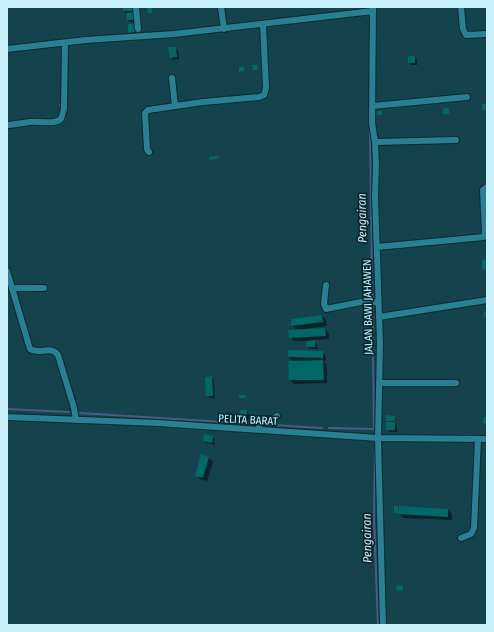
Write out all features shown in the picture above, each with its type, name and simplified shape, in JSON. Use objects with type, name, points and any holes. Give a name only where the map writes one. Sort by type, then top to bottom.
[{"type":"street","points":[[136,7],[138,29]]},
{"type":"street","points":[[221,7],[224,29]]},
{"type":"street","points":[[461,7],[463,29],[466,35],[487,34]]},
{"type":"street","points":[[7,49],[224,29],[373,9]]},
{"type":"street","name":"JALAN BAWI JAHAWEN","points":[[373,9],[372,123],[375,142],[379,317],[378,438],[383,625]]},
{"type":"street","points":[[149,152],[146,149],[145,113],[148,110],[203,102],[259,97],[264,95],[266,88],[263,24]]},
{"type":"street","points":[[9,125],[30,122],[57,121],[61,119],[64,109],[65,43]]},
{"type":"street","points":[[172,78],[175,106]]},
{"type":"street","points":[[373,106],[466,97]]},
{"type":"street","points":[[375,142],[456,140]]},
{"type":"street","points":[[377,247],[483,237],[485,235],[483,189],[487,187]]},
{"type":"street","points":[[7,271],[30,350],[51,350],[58,355],[74,408],[76,420]]},
{"type":"street","points":[[326,285],[324,304],[326,309],[361,302],[378,302]]},
{"type":"street","points":[[12,289],[44,288]]},
{"type":"street","points":[[379,317],[487,300]]},
{"type":"street","points":[[379,383],[456,382]]},
{"type":"street","points":[[259,430],[260,420],[273,419],[277,416]]},
{"type":"street","name":"PELITA BARAT","points":[[7,417],[158,423],[378,438],[487,439]]},
{"type":"street","points":[[461,538],[471,534],[474,528],[478,439]]},
{"type":"building","points":[[122,7],[134,7],[135,11],[123,11]]},
{"type":"building","points":[[147,7],[152,7],[152,13],[148,13]]},
{"type":"building","points":[[134,12],[134,20],[127,20],[126,13]]},
{"type":"building","points":[[128,24],[136,24],[136,32],[128,33]]},
{"type":"building","points":[[168,47],[176,47],[177,57],[170,58]]},
{"type":"building","points":[[408,56],[415,56],[415,63],[408,63]]},
{"type":"building","points":[[252,65],[257,65],[258,70],[253,70]]},
{"type":"building","points":[[239,67],[244,67],[244,71],[239,72]]},
{"type":"building","points":[[487,103],[487,110],[482,110],[482,104]]},
{"type":"building","points":[[443,108],[449,108],[449,114],[443,114]]},
{"type":"building","points":[[377,111],[382,111],[382,115],[377,115]]},
{"type":"building","points":[[219,156],[219,158],[210,160],[209,157]]},
{"type":"building","points":[[487,259],[487,269],[482,270],[482,260]]},
{"type":"building","points":[[485,310],[487,311],[487,317],[484,317]]},
{"type":"building","points":[[322,315],[323,322],[291,326],[291,319]]},
{"type":"building","points":[[325,328],[326,336],[289,338],[288,330]]},
{"type":"building","points":[[315,340],[315,347],[306,347],[306,341]]},
{"type":"building","points":[[288,350],[323,351],[323,358],[288,357]]},
{"type":"building","points":[[323,360],[324,380],[289,380],[288,361]]},
{"type":"building","points":[[212,376],[213,396],[206,396],[205,377]]},
{"type":"building","points":[[239,395],[246,395],[246,398],[239,398]]},
{"type":"building","points":[[240,410],[247,410],[247,417],[240,417]]},
{"type":"building","points":[[386,415],[395,416],[395,421],[386,421]]},
{"type":"building","points":[[484,417],[487,417],[487,424],[483,423]]},
{"type":"building","points":[[386,422],[395,422],[395,430],[386,430]]},
{"type":"building","points":[[204,434],[213,436],[212,443],[203,441]]},
{"type":"building","points":[[201,454],[209,457],[203,478],[195,476]]},
{"type":"building","points":[[394,506],[398,506],[398,513],[394,513]]},
{"type":"building","points":[[399,506],[448,509],[448,517],[398,514]]},
{"type":"building","points":[[397,585],[403,586],[403,591],[396,590]]},
{"type":"waterway","name":"Pengairan","points":[[329,428],[374,429],[370,128]]},
{"type":"waterway","points":[[7,409],[69,412]]},
{"type":"waterway","points":[[80,413],[322,428]]},
{"type":"waterway","name":"Pengairan","points":[[375,451],[374,520],[378,625]]}]
